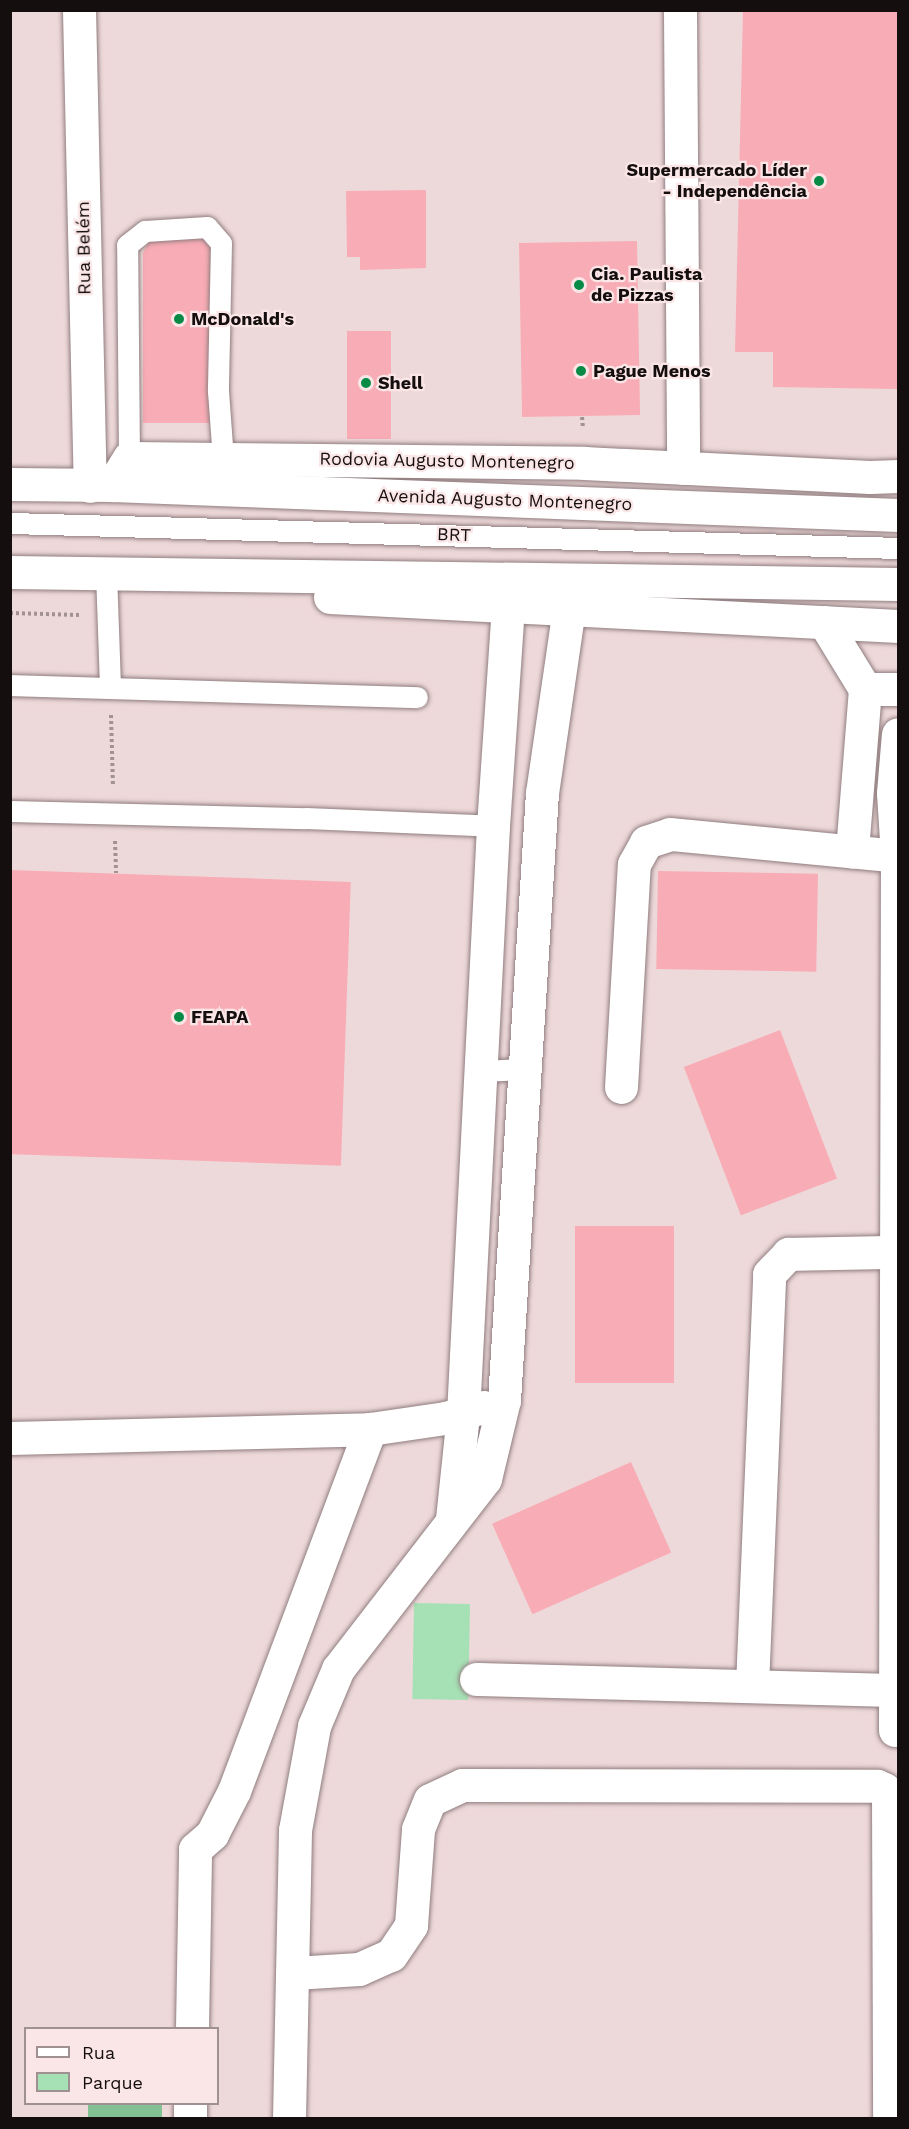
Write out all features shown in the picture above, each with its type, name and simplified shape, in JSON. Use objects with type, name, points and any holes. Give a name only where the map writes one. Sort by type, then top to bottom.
[{"type":"street","name":"Rua Belém","points":[[79,10],[101,485]]},
{"type":"street","points":[[680,10],[683,468]]},
{"type":"street","points":[[10,484],[101,485],[129,458]]},
{"type":"street","name":"Rodovia Augusto Montenegro","points":[[129,458],[584,463],[898,476]]},
{"type":"street","name":"Avenida Augusto Montenegro","points":[[101,485],[898,515]]},
{"type":"street","points":[[10,572],[898,584]]},
{"type":"street","points":[[216,573],[263,594],[508,604],[898,626]]},
{"type":"street","points":[[452,1519],[463,1414],[493,826],[508,604]]},
{"type":"street","points":[[289,2118],[294,1973],[295,1830],[314,1726],[338,1669],[382,1616],[484,1479],[504,1400],[542,793],[569,608]]},
{"type":"street","points":[[824,622],[865,689],[852,851]]},
{"type":"street","points":[[865,689],[898,689]]},
{"type":"street","points":[[895,1730],[897,856],[893,793],[898,734]]},
{"type":"street","points":[[621,1087],[634,864],[646,842],[670,834],[897,856]]},
{"type":"street","points":[[752,1686],[769,1274],[788,1254],[896,1252]]},
{"type":"street","points":[[10,1438],[370,1429],[463,1414],[504,1400]]},
{"type":"street","points":[[192,2027],[195,1849],[212,1834],[234,1791],[370,1429]]},
{"type":"street","points":[[476,1679],[895,1690]]},
{"type":"street","points":[[294,1973],[359,1969],[391,1955],[411,1925],[418,1829],[430,1800],[462,1785],[877,1786],[884,1789],[888,1795],[889,2118]]},
{"type":"lane","points":[[129,458],[127,245],[145,231],[207,227],[221,243],[218,391],[223,459]]},
{"type":"lane","name":"BRT","points":[[10,523],[898,548]]},
{"type":"lane","points":[[106,572],[110,688]]},
{"type":"lane","points":[[10,685],[417,697]]},
{"type":"lane","points":[[10,811],[306,818],[493,826]]},
{"type":"lane","points":[[480,1071],[525,1069]]},
{"type":"path","points":[[10,613],[106,615]]},
{"type":"path","points":[[110,688],[116,873]]},
{"type":"green space","points":[[414,1603],[470,1604],[468,1700],[412,1699]]},
{"type":"shaded area","points":[[88,2105],[162,2105],[162,2118],[88,2118]]},
{"type":"building","name":"Supermercado Líder - Independência","points":[[743,10],[898,10],[898,389],[773,387],[773,352],[735,352]]},
{"type":"building","points":[[426,190],[426,268],[360,270],[360,257],[347,257],[346,191]]},
{"type":"building","name":"McDonald's","points":[[202,233],[214,244],[214,423],[143,423],[143,253],[151,236]]},
{"type":"building","points":[[637,241],[640,415],[522,417],[519,243]]},
{"type":"building","points":[[347,331],[391,331],[391,439],[347,439]]},
{"type":"building","name":"FEAPA","points":[[10,870],[351,882],[341,1166],[10,1154]]},
{"type":"building","points":[[658,871],[818,874],[816,972],[656,969]]},
{"type":"building","points":[[780,1030],[837,1178],[741,1215],[684,1067]]},
{"type":"building","points":[[575,1226],[674,1226],[674,1383],[575,1383]]},
{"type":"building","points":[[631,1462],[671,1552],[532,1614],[492,1524]]},
{"type":"place","name":"Supermercado Líder - Independência","points":[[819,181]]},
{"type":"place","name":"Cia. Paulista de Pizzas","points":[[579,285]]},
{"type":"place","name":"McDonald's","points":[[179,319]]},
{"type":"place","name":"Pague Menos","points":[[581,371]]},
{"type":"place","name":"Shell","points":[[366,383]]},
{"type":"place","name":"FEAPA","points":[[179,1017]]}]
